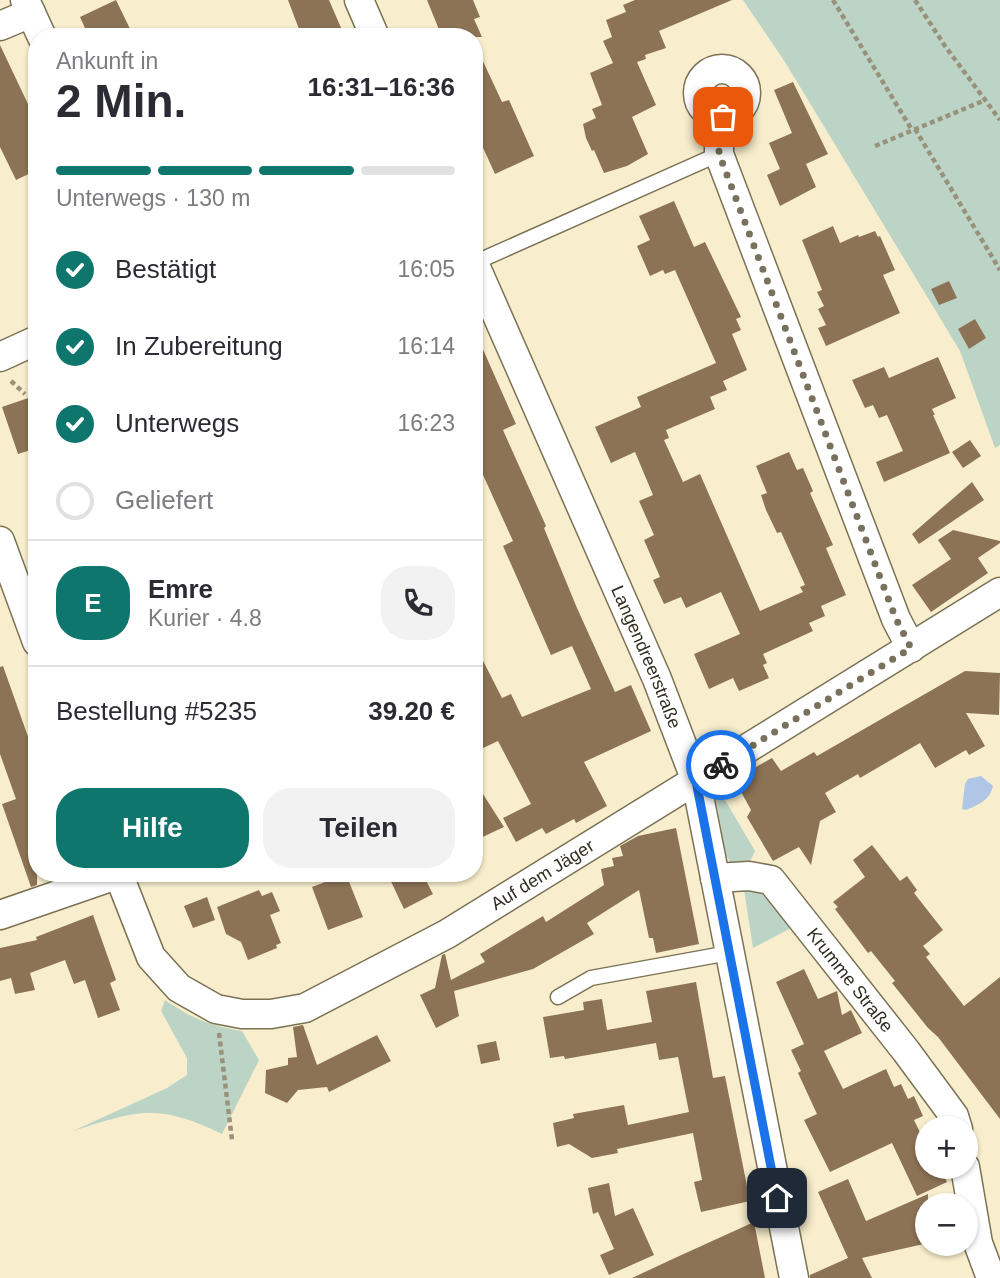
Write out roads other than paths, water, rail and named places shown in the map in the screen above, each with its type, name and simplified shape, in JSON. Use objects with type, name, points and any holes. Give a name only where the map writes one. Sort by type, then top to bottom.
[{"type":"street","points":[[359,0],[371,28]]},
{"type":"street","points":[[0,26],[33,17]]},
{"type":"street","points":[[719,117],[719,154],[896,619],[911,648]]},
{"type":"street","name":"Langendreerstraße","points":[[483,284],[657,680],[696,781],[794,1278]]},
{"type":"street","points":[[0,357],[28,344]]},
{"type":"street","points":[[0,541],[28,601]]},
{"type":"street","name":"Auf dem Jäger","points":[[121,882],[151,957],[179,988],[216,1009],[242,1014],[271,1014],[305,1008],[447,934],[999,594]]},
{"type":"street","name":"Krumme Straße","points":[[715,878],[749,876],[771,880],[954,1116]]},
{"type":"street","points":[[0,915],[95,882]]},
{"type":"street","points":[[967,1179],[978,1243],[991,1278]]},
{"type":"lane","points":[[483,259],[719,154]]},
{"type":"lane","points":[[558,997],[591,978],[729,953]]},
{"type":"water","points":[[981,776],[993,786],[989,795],[975,806],[962,809],[965,784],[968,779]]}]
